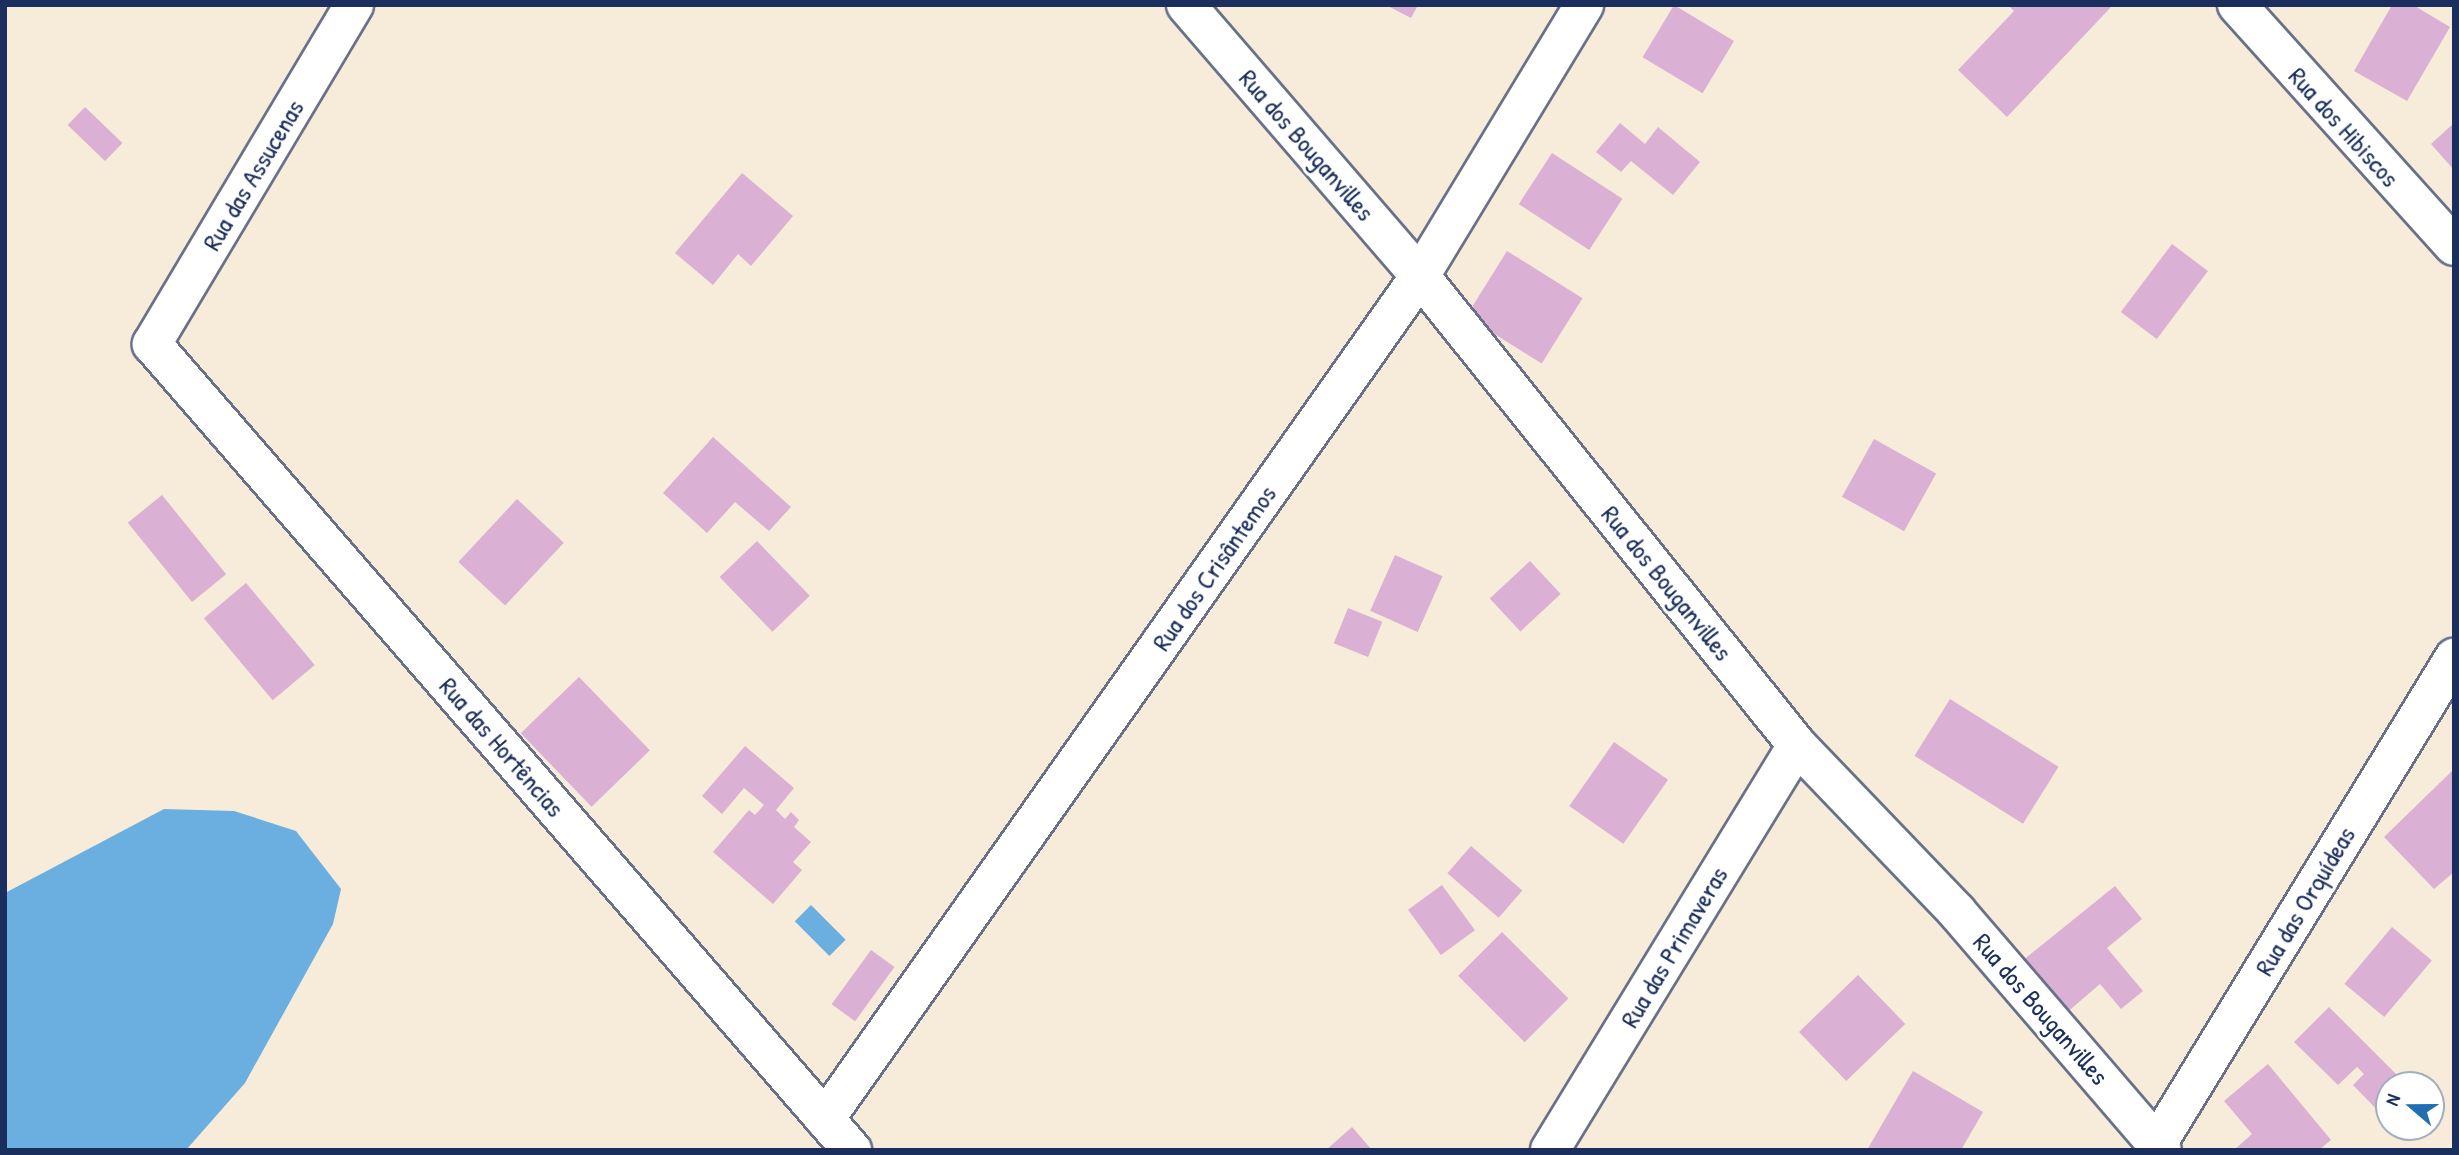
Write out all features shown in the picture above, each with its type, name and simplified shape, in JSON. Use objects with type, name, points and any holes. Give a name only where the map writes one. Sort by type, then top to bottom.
[{"type":"street","name":"Rua das Assucenas","points":[[152,344],[354,5]]},
{"type":"street","name":"Rua dos Bouganvilles","points":[[1186,5],[1420,276],[1797,745],[1957,912],[2159,1147]]},
{"type":"street","name":"Rua dos Crisântemos","points":[[825,1119],[1420,276],[1584,5]]},
{"type":"street","name":"Rua dos Hibiscos","points":[[2237,5],[2454,246]]},
{"type":"street","name":"Rua das Hortências","points":[[152,344],[852,1150]]},
{"type":"street","name":"Rua das Orquídeas","points":[[2159,1147],[2454,658]]},
{"type":"street","name":"Rua das Primaveras","points":[[1550,1150],[1797,745]]},
{"type":"water","points":[[164,809],[234,811],[296,831],[341,889],[333,924],[245,1083],[186,1150],[5,1150],[5,893]]},
{"type":"water","points":[[811,905],[846,940],[829,956],[795,921]]},
{"type":"building","points":[[1386,5],[1418,5],[1411,18]]},
{"type":"building","points":[[1674,5],[1734,41],[1703,93],[1643,57]]},
{"type":"building","points":[[2008,5],[2113,5],[2007,117],[1958,70],[2014,11]]},
{"type":"building","points":[[2392,5],[2413,5],[2450,27],[2407,101],[2354,71]]},
{"type":"building","points":[[85,107],[122,143],[105,161],[68,125]]},
{"type":"building","points":[[1620,123],[1645,144],[1658,127],[1700,162],[1673,195],[1631,161],[1621,172],[1596,152]]},
{"type":"building","points":[[2454,123],[2454,170],[2431,144]]},
{"type":"building","points":[[1552,153],[1622,199],[1589,250],[1519,204]]},
{"type":"building","points":[[742,173],[793,216],[751,266],[738,254],[713,285],[675,253]]},
{"type":"building","points":[[2172,244],[2208,271],[2157,339],[2121,312]]},
{"type":"building","points":[[1507,251],[1582,298],[1542,363],[1466,316]]},
{"type":"building","points":[[713,437],[791,507],[769,531],[735,502],[707,533],[663,493]]},
{"type":"building","points":[[1874,439],[1936,473],[1904,531],[1842,497]]},
{"type":"building","points":[[162,495],[226,574],[192,602],[128,523]]},
{"type":"building","points":[[517,499],[564,543],[505,606],[458,562]]},
{"type":"building","points":[[757,541],[810,596],[772,632],[720,577]]},
{"type":"building","points":[[1395,555],[1443,576],[1418,632],[1370,611]]},
{"type":"building","points":[[1530,561],[1561,594],[1520,631],[1490,599]]},
{"type":"building","points":[[246,583],[315,665],[273,700],[204,618]]},
{"type":"building","points":[[1348,608],[1382,622],[1368,657],[1334,643]]},
{"type":"building","points":[[579,677],[650,750],[592,807],[521,733]]},
{"type":"building","points":[[1950,699],[2059,767],[2023,824],[1914,756]]},
{"type":"building","points":[[1614,742],[1668,780],[1623,844],[1569,806]]},
{"type":"building","points":[[745,746],[794,788],[776,810],[785,819],[791,812],[799,820],[794,827],[811,842],[793,862],[802,870],[773,904],[713,852],[749,810],[755,815],[764,805],[744,788],[722,814],[702,796]]},
{"type":"building","points":[[2454,769],[2454,872],[2434,889],[2384,837]]},
{"type":"building","points":[[1471,846],[1522,891],[1499,918],[1447,873]]},
{"type":"building","points":[[1442,885],[1475,930],[1441,955],[1408,910]]},
{"type":"building","points":[[2115,886],[2142,919],[2107,948],[2143,991],[2121,1009],[2100,984],[2065,1014],[2022,961]]},
{"type":"building","points":[[2392,927],[2432,960],[2384,1017],[2344,984]]},
{"type":"building","points":[[1502,932],[1568,998],[1525,1042],[1458,976]]},
{"type":"building","points":[[871,950],[894,967],[855,1021],[832,1004]]},
{"type":"building","points":[[1858,975],[1905,1024],[1846,1081],[1799,1032]]},
{"type":"building","points":[[2329,1007],[2393,1071],[2375,1071],[2375,1108],[2353,1085],[2364,1074],[2357,1067],[2338,1085],[2294,1042]]},
{"type":"building","points":[[2268,1064],[2331,1140],[2319,1150],[2234,1150],[2252,1134],[2224,1101]]},
{"type":"building","points":[[1913,1071],[1983,1112],[1961,1150],[1867,1150]]},
{"type":"building","points":[[1352,1127],[1372,1150],[1326,1150]]}]
